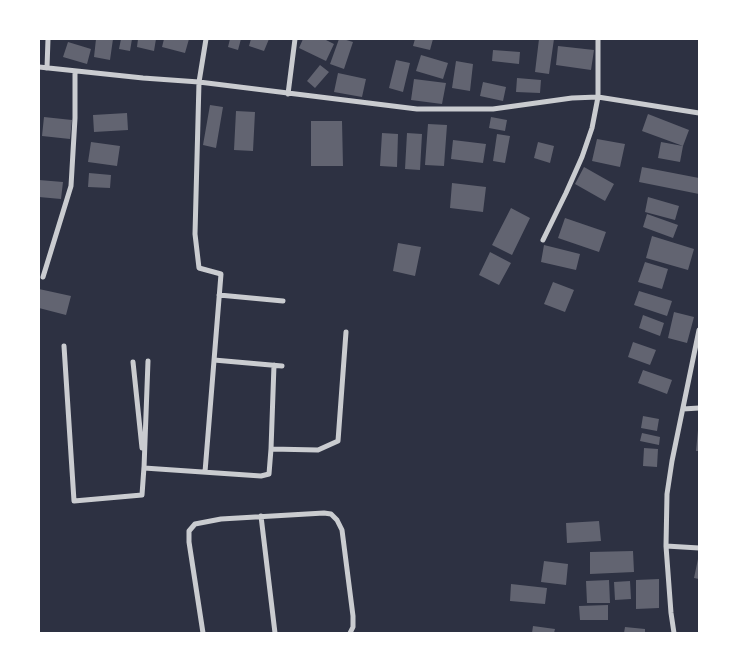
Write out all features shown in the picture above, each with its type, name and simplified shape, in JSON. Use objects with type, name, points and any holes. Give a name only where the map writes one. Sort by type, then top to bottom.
[{"type":"street","points":[[47,68],[48,39]]},
{"type":"street","points":[[205,472],[221,274],[199,268],[195,234],[199,82],[206,39]]},
{"type":"street","points":[[288,94],[295,39]]},
{"type":"street","points":[[543,240],[582,157],[592,128],[598,97],[598,39]]},
{"type":"street","points":[[39,67],[199,82],[417,109],[493,109],[572,98],[598,97],[699,114]]},
{"type":"street","points":[[43,277],[71,186],[75,71]]},
{"type":"street","points":[[219,296],[284,301]]},
{"type":"street","points":[[674,633],[666,546],[667,494],[699,330]]},
{"type":"street","points":[[270,449],[318,450],[338,441],[346,332]]},
{"type":"street","points":[[64,346],[74,501],[142,495],[148,361]]},
{"type":"street","points":[[214,360],[282,366]]},
{"type":"street","points":[[133,362],[144,468]]},
{"type":"street","points":[[144,468],[261,476],[269,474],[274,365]]},
{"type":"street","points":[[683,408],[699,408]]},
{"type":"street","points":[[203,633],[189,542],[190,531],[195,524],[221,519],[324,513],[331,514],[337,520],[342,530],[353,616],[353,627],[350,633]]},
{"type":"street","points":[[261,516],[275,633]]},
{"type":"street","points":[[666,546],[699,548]]},
{"type":"building","points":[[96,39],[113,39],[110,60],[94,57]]},
{"type":"building","points":[[121,39],[132,39],[130,51],[119,49]]},
{"type":"building","points":[[138,39],[156,39],[154,51],[137,47]]},
{"type":"building","points":[[164,39],[189,39],[185,53],[162,47]]},
{"type":"building","points":[[230,39],[241,39],[238,50],[228,47]]},
{"type":"building","points":[[251,39],[269,39],[264,51],[249,46]]},
{"type":"building","points":[[303,39],[324,39],[334,44],[326,61],[299,48]]},
{"type":"building","points":[[339,39],[353,42],[344,69],[330,64]]},
{"type":"building","points":[[415,39],[433,39],[430,50],[413,46]]},
{"type":"building","points":[[539,39],[554,39],[549,74],[535,72]]},
{"type":"building","points":[[68,42],[91,49],[87,64],[63,57]]},
{"type":"building","points":[[558,46],[594,50],[591,70],[556,65]]},
{"type":"building","points":[[493,50],[520,52],[519,64],[492,61]]},
{"type":"building","points":[[421,55],[448,63],[443,79],[416,71]]},
{"type":"building","points":[[396,60],[410,63],[403,92],[389,88]]},
{"type":"building","points":[[456,61],[473,64],[470,91],[452,88]]},
{"type":"building","points":[[320,65],[329,72],[315,88],[307,81]]},
{"type":"building","points":[[338,73],[366,79],[362,97],[334,92]]},
{"type":"building","points":[[517,78],[541,80],[540,93],[516,92]]},
{"type":"building","points":[[414,79],[446,83],[442,104],[411,100]]},
{"type":"building","points":[[483,82],[506,87],[503,101],[480,96]]},
{"type":"building","points":[[210,105],[223,107],[216,148],[203,145]]},
{"type":"building","points":[[236,111],[255,112],[253,151],[234,150]]},
{"type":"building","points":[[127,113],[128,130],[94,132],[93,115]]},
{"type":"building","points":[[648,114],[689,130],[683,146],[642,131]]},
{"type":"building","points":[[44,117],[72,120],[70,139],[42,136]]},
{"type":"building","points":[[491,117],[507,120],[505,131],[489,128]]},
{"type":"building","points":[[311,121],[342,121],[343,166],[311,166]]},
{"type":"building","points":[[428,124],[447,125],[444,166],[425,165]]},
{"type":"building","points":[[382,133],[398,134],[397,167],[380,166]]},
{"type":"building","points":[[407,133],[422,134],[420,170],[405,169]]},
{"type":"building","points":[[497,134],[510,136],[505,163],[493,161]]},
{"type":"building","points":[[597,139],[625,144],[620,167],[592,161]]},
{"type":"building","points":[[453,140],[486,144],[483,163],[451,159]]},
{"type":"building","points":[[91,142],[120,146],[117,166],[88,162]]},
{"type":"building","points":[[538,142],[554,146],[550,163],[534,158]]},
{"type":"building","points":[[661,142],[683,146],[680,162],[658,158]]},
{"type":"building","points":[[584,167],[614,184],[605,201],[575,184]]},
{"type":"building","points":[[642,167],[699,178],[699,194],[639,182]]},
{"type":"building","points":[[89,173],[111,175],[110,188],[88,187]]},
{"type":"building","points":[[39,180],[63,182],[61,199],[39,197]]},
{"type":"building","points":[[452,183],[486,187],[483,212],[450,208]]},
{"type":"building","points":[[648,197],[679,206],[675,220],[645,212]]},
{"type":"building","points":[[511,208],[530,218],[512,255],[492,245]]},
{"type":"building","points":[[647,214],[678,225],[673,238],[643,227]]},
{"type":"building","points":[[565,218],[606,232],[599,252],[558,238]]},
{"type":"building","points":[[652,236],[694,249],[688,270],[646,258]]},
{"type":"building","points":[[398,243],[421,247],[415,276],[393,271]]},
{"type":"building","points":[[544,245],[580,254],[576,270],[541,262]]},
{"type":"building","points":[[490,252],[511,263],[499,285],[479,275]]},
{"type":"building","points":[[645,262],[668,269],[662,289],[638,282]]},
{"type":"building","points":[[553,282],[574,290],[565,312],[544,304]]},
{"type":"building","points":[[39,289],[71,296],[66,315],[39,308]]},
{"type":"building","points":[[639,291],[672,301],[667,316],[634,305]]},
{"type":"building","points":[[674,312],[694,317],[687,343],[668,338]]},
{"type":"building","points":[[643,315],[664,323],[660,336],[639,328]]},
{"type":"building","points":[[633,342],[656,350],[650,365],[628,357]]},
{"type":"building","points":[[643,370],[672,380],[667,394],[638,383]]},
{"type":"building","points":[[643,416],[659,419],[657,431],[641,428]]},
{"type":"building","points":[[698,430],[699,451],[696,451]]},
{"type":"building","points":[[642,433],[660,437],[659,445],[640,441]]},
{"type":"building","points":[[644,448],[658,449],[657,467],[643,466]]},
{"type":"building","points":[[599,521],[601,541],[567,543],[566,523]]},
{"type":"building","points":[[633,551],[634,572],[590,574],[590,552]]},
{"type":"building","points":[[699,559],[699,579],[694,578]]},
{"type":"building","points":[[544,561],[568,564],[566,585],[541,582]]},
{"type":"building","points":[[659,579],[659,608],[636,609],[636,580]]},
{"type":"building","points":[[609,580],[610,603],[587,603],[586,581]]},
{"type":"building","points":[[630,581],[631,599],[615,600],[614,582]]},
{"type":"building","points":[[511,584],[547,588],[545,604],[510,601]]},
{"type":"building","points":[[608,605],[608,620],[580,620],[579,606]]},
{"type":"building","points":[[533,626],[555,629],[554,633],[532,633]]},
{"type":"building","points":[[625,627],[645,629],[645,633],[624,633]]}]
